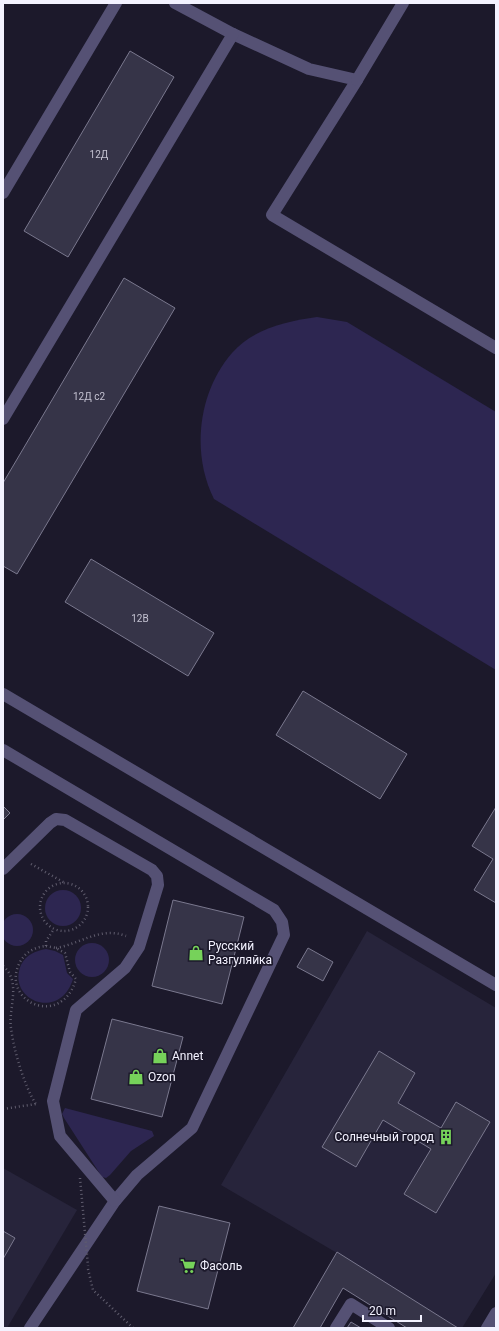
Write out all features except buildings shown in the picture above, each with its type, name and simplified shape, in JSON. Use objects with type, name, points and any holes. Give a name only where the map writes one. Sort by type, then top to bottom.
[{"type":"lane","points":[[3,193],[116,3]]},
{"type":"lane","points":[[175,3],[233,34],[309,69],[357,80]]},
{"type":"lane","points":[[403,3],[357,80],[272,215],[496,348]]},
{"type":"lane","points":[[3,419],[233,34]]},
{"type":"lane","points":[[3,694],[496,985]]},
{"type":"lane","points":[[3,750],[274,910],[282,922],[284,935],[192,1128],[137,1175],[115,1201],[30,1328]]},
{"type":"lane","points":[[3,869],[50,823],[56,819],[65,820],[152,870],[157,876],[158,885],[141,942],[136,953],[125,968],[76,1010],[53,1101],[60,1136],[115,1201]]},
{"type":"lane","points":[[336,1328],[351,1304],[389,1328]]},
{"type":"lane","points":[[487,1328],[496,1313]]},
{"type":"path","points":[[17,855],[66,884],[74,886],[83,894],[88,906],[87,914],[83,921],[74,929],[62,931],[54,929],[43,919],[40,905],[46,892],[52,887],[66,884]]},
{"type":"path","points":[[46,946],[46,941],[54,929]]},
{"type":"path","points":[[56,948],[78,942],[92,935],[107,932],[120,933],[141,942]]},
{"type":"path","points":[[46,946],[56,948],[65,953],[70,972],[76,979],[73,989],[68,996],[54,1005],[37,1005],[29,1002],[22,995],[16,983],[16,968],[20,960],[27,952],[46,946]]},
{"type":"path","points":[[3,966],[12,982],[14,990],[11,1026],[17,1059],[36,1104],[41,1110]]},
{"type":"path","points":[[12,982],[16,983]]},
{"type":"path","points":[[3,1109],[36,1104]]},
{"type":"path","points":[[80,1178],[88,1266],[93,1290],[132,1328]]},
{"type":"shaded area","points":[[317,317],[347,322],[496,412],[496,670],[214,499],[202,462],[202,423],[205,404],[221,369],[232,353],[240,345],[260,332],[282,324]]},
{"type":"shaded area","points":[[63,890],[73,893],[78,898],[81,908],[78,918],[73,923],[63,926],[53,923],[48,918],[45,908],[48,898],[53,893]]},
{"type":"shaded area","points":[[20,914],[26,916],[31,921],[33,930],[31,939],[26,944],[14,946],[8,944],[3,939],[1,927],[3,921],[8,916]]},
{"type":"shaded area","points":[[367,931],[496,1008],[496,1273],[462,1328],[458,1328],[337,1253],[221,1185]]},
{"type":"shaded area","points":[[89,943],[95,943],[104,948],[108,954],[108,966],[104,972],[95,977],[89,977],[80,972],[75,963],[75,957],[80,948]]},
{"type":"shaded area","points":[[46,949],[63,955],[67,973],[73,979],[66,992],[57,1000],[47,1003],[36,1001],[27,996],[21,988],[18,977],[21,965],[28,956]]},
{"type":"shaded area","points":[[65,1108],[152,1131],[154,1136],[131,1151],[110,1175],[106,1178],[102,1177],[64,1118],[62,1114]]},
{"type":"shaded area","points":[[3,1168],[77,1210],[7,1328],[3,1328]]},
{"type":"place","name":"Русский Разгуляйка","points":[[196,953]]},
{"type":"place","name":"Annet","points":[[160,1056]]},
{"type":"place","name":"Ozon","points":[[136,1077]]},
{"type":"place","name":"Солнечный город","points":[[446,1137]]},
{"type":"place","name":"Фасоль","points":[[188,1266]]}]
